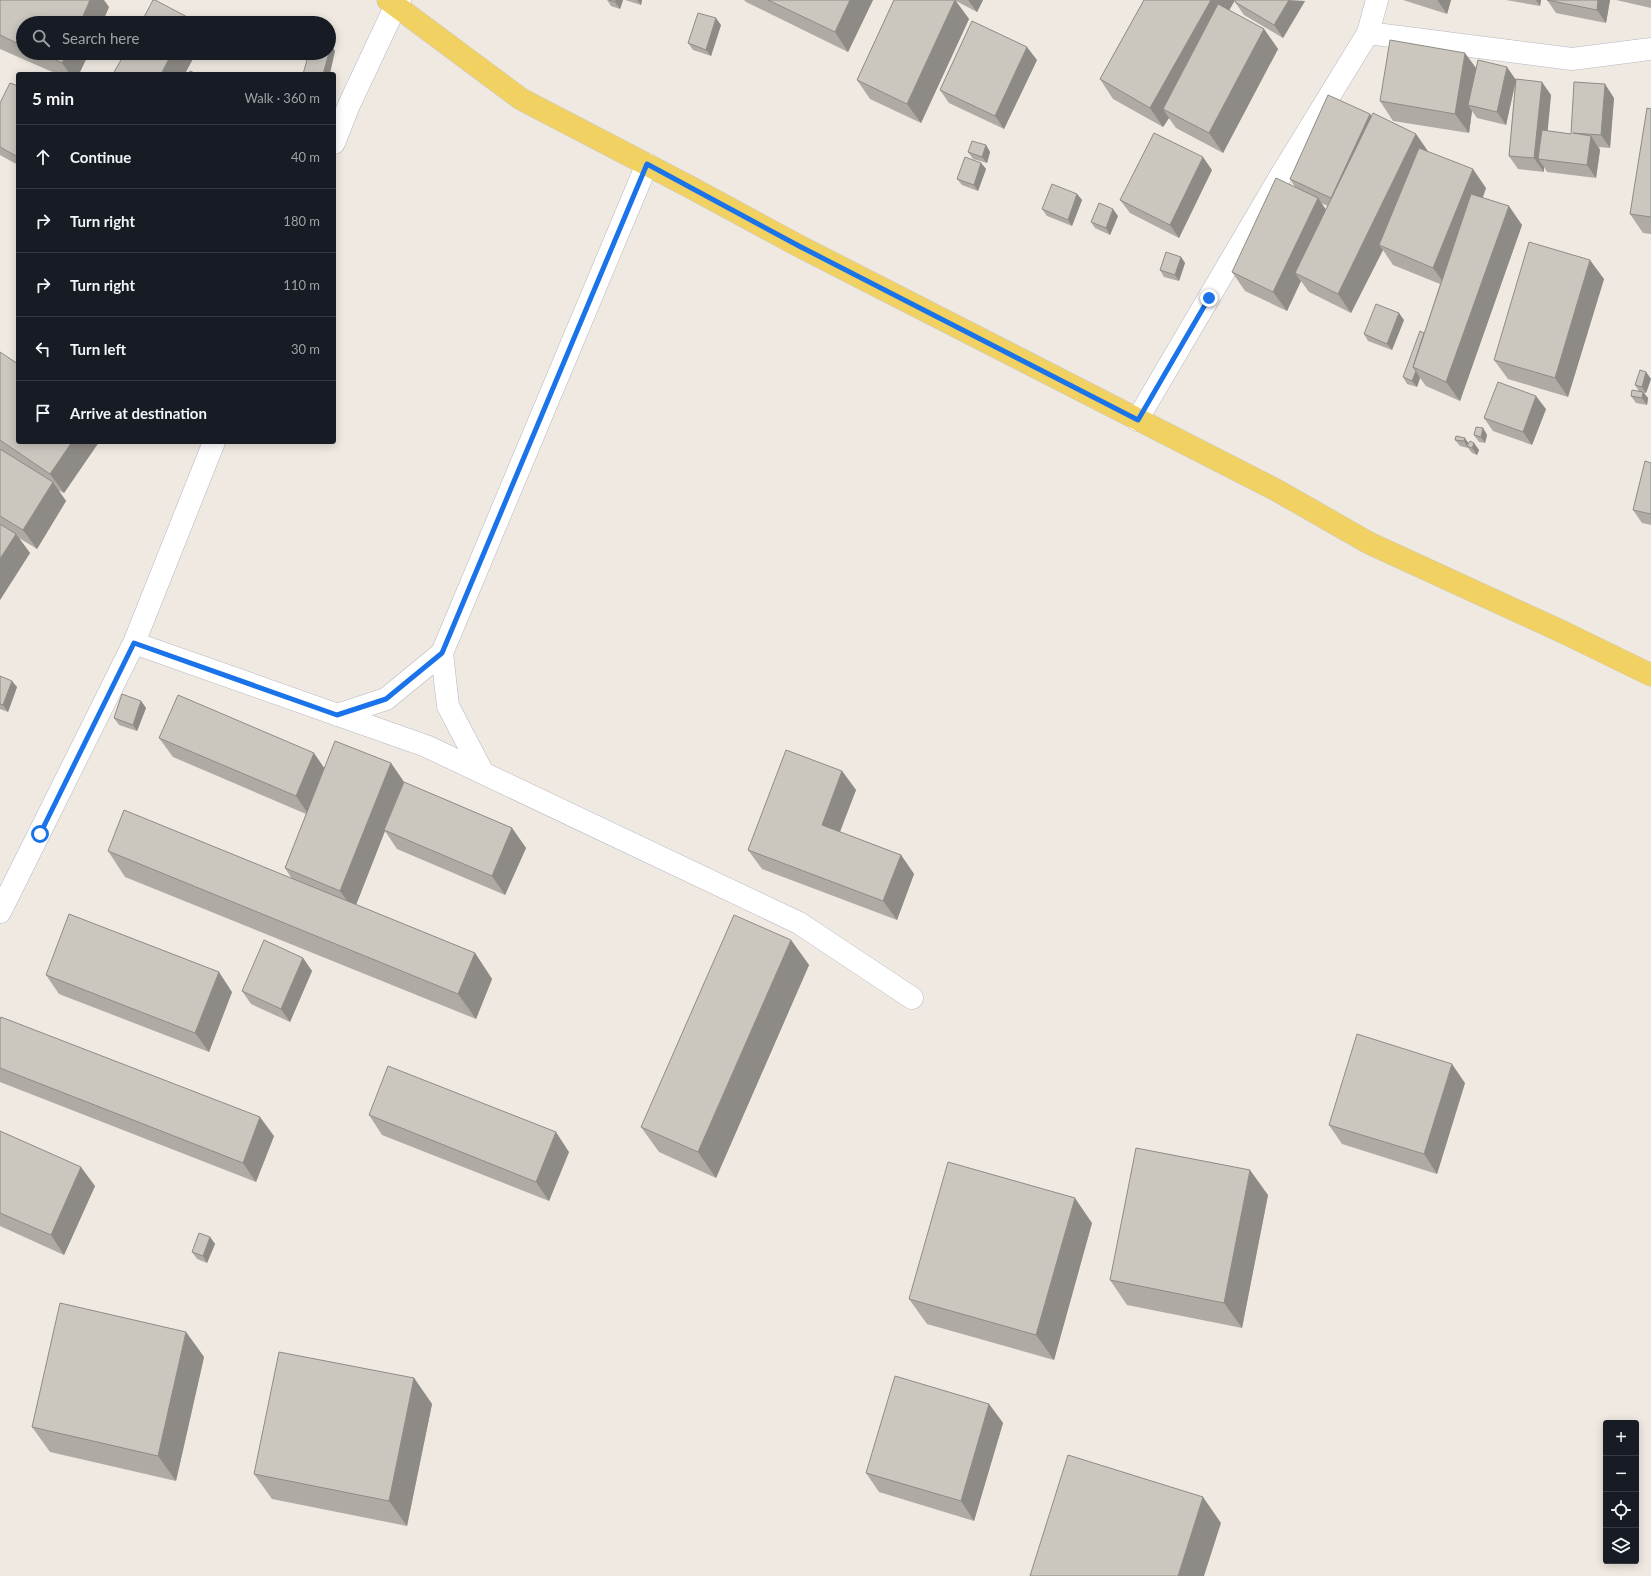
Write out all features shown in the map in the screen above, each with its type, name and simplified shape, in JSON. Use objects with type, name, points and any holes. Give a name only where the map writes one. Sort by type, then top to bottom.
[{"type":"main road","points":[[395,2],[521,99],[647,164],[799,246],[1278,492],[1369,543],[1565,633],[1651,675]]},
{"type":"street","points":[[1138,420],[1281,176],[1368,33],[1377,0]]},
{"type":"street","points":[[336,138],[395,2]]},
{"type":"street","points":[[1368,33],[1572,59],[1651,49]]},
{"type":"street","points":[[337,715],[386,699],[442,653],[647,164]]},
{"type":"street","points":[[0,912],[134,643],[213,444]]},
{"type":"street","points":[[134,643],[426,746],[799,923],[912,998]]},
{"type":"street","points":[[442,653],[448,706],[483,773]]},
{"type":"building","points":[[0,0],[90,0],[83,16],[16,16],[16,43],[0,35]]},
{"type":"building","points":[[153,0],[155,0],[185,16],[145,16]]},
{"type":"building","points":[[768,0],[850,0],[835,32]]},
{"type":"building","points":[[894,0],[955,0],[907,104],[857,80]]},
{"type":"building","points":[[1144,0],[1211,0],[1150,108],[1100,79]]},
{"type":"building","points":[[1236,0],[1289,0],[1274,25],[1235,2]]},
{"type":"building","points":[[1547,0],[1598,0],[1597,10]]},
{"type":"building","points":[[1218,4],[1264,29],[1209,133],[1163,109]]},
{"type":"building","points":[[698,13],[716,18],[706,50],[688,43]]},
{"type":"building","points":[[972,21],[1027,47],[995,116],[940,90]]},
{"type":"building","points":[[1390,40],[1465,53],[1455,114],[1380,101]]},
{"type":"building","points":[[55,60],[64,60],[62,63]]},
{"type":"building","points":[[121,60],[168,60],[162,72],[114,72]]},
{"type":"building","points":[[307,60],[327,60],[324,72],[304,72]]},
{"type":"building","points":[[1478,60],[1507,67],[1497,112],[1468,105]]},
{"type":"building","points":[[1516,79],[1542,82],[1534,158],[1509,156]]},
{"type":"building","points":[[1574,82],[1605,84],[1601,135],[1573,133],[1591,136],[1587,165],[1538,159],[1542,130],[1571,134]]},
{"type":"building","points":[[10,83],[16,85],[16,156],[0,147],[0,103]]},
{"type":"building","points":[[1328,95],[1370,114],[1331,198],[1290,179]]},
{"type":"building","points":[[1647,108],[1651,109],[1651,217],[1630,214]]},
{"type":"building","points":[[1373,113],[1416,134],[1338,294],[1295,273]]},
{"type":"building","points":[[1154,133],[1203,157],[1170,225],[1120,200]]},
{"type":"building","points":[[972,141],[986,145],[982,157],[968,152]]},
{"type":"building","points":[[1419,148],[1473,169],[1433,268],[1379,245]]},
{"type":"building","points":[[965,157],[981,163],[974,185],[957,179]]},
{"type":"building","points":[[1276,178],[1318,198],[1273,292],[1232,272]]},
{"type":"building","points":[[1052,184],[1077,194],[1068,220],[1042,209]]},
{"type":"building","points":[[1471,194],[1509,206],[1446,382],[1413,367]]},
{"type":"building","points":[[1099,203],[1113,209],[1106,228],[1091,222]]},
{"type":"building","points":[[1529,242],[1590,260],[1555,378],[1494,360]]},
{"type":"building","points":[[1166,252],[1181,257],[1175,275],[1160,270]]},
{"type":"building","points":[[1376,304],[1399,313],[1387,344],[1364,334]]},
{"type":"building","points":[[1420,331],[1424,333],[1413,367],[1416,371],[1412,381],[1403,377]]},
{"type":"building","points":[[0,352],[16,363],[16,444],[71,444],[50,474],[0,440]]},
{"type":"building","points":[[1640,370],[1646,372],[1642,387],[1635,385]]},
{"type":"building","points":[[1498,382],[1536,396],[1523,432],[1484,418]]},
{"type":"building","points":[[1632,390],[1643,392],[1642,398],[1631,396]]},
{"type":"building","points":[[1476,427],[1483,428],[1481,437],[1474,435]]},
{"type":"building","points":[[1456,436],[1465,438],[1464,441],[1455,440]]},
{"type":"building","points":[[1470,441],[1474,443],[1472,448],[1467,446]]},
{"type":"building","points":[[0,449],[53,482],[23,530],[0,516]]},
{"type":"building","points":[[1645,461],[1651,463],[1651,514],[1633,510]]},
{"type":"building","points":[[0,524],[16,534],[0,559]]},
{"type":"building","points":[[0,676],[12,681],[3,705],[0,704]]},
{"type":"building","points":[[122,694],[141,701],[133,725],[114,718]]},
{"type":"building","points":[[178,695],[314,753],[296,796],[159,738]]},
{"type":"building","points":[[335,741],[391,763],[340,891],[285,868]]},
{"type":"building","points":[[786,750],[842,771],[822,825],[901,855],[883,901],[748,850]]},
{"type":"building","points":[[404,782],[512,828],[492,876],[384,830]]},
{"type":"building","points":[[124,810],[475,953],[458,994],[108,851]]},
{"type":"building","points":[[69,914],[219,972],[195,1033],[46,975]]},
{"type":"building","points":[[734,915],[791,940],[698,1152],[641,1127]]},
{"type":"building","points":[[264,940],[303,958],[281,1009],[242,991]]},
{"type":"building","points":[[1,1017],[260,1117],[243,1163],[0,1068]]},
{"type":"building","points":[[1357,1034],[1452,1064],[1424,1154],[1329,1125]]},
{"type":"building","points":[[388,1066],[556,1132],[536,1182],[369,1115]]},
{"type":"building","points":[[0,1131],[81,1167],[51,1235],[0,1213]]},
{"type":"building","points":[[1136,1148],[1250,1170],[1224,1303],[1110,1280]]},
{"type":"building","points":[[948,1162],[1075,1198],[1036,1335],[909,1299]]},
{"type":"building","points":[[199,1233],[210,1237],[203,1256],[192,1252]]},
{"type":"building","points":[[60,1303],[186,1332],[158,1456],[32,1427]]},
{"type":"building","points":[[279,1352],[414,1378],[389,1501],[254,1474]]},
{"type":"building","points":[[895,1376],[989,1404],[961,1501],[866,1473]]},
{"type":"building","points":[[1068,1455],[1203,1497],[1178,1576],[1030,1576]]},
{"type":"route","points":[[40,834],[134,643],[337,715],[386,699],[442,653],[464,597],[647,164],[799,246],[1138,420],[1209,298]]}]
